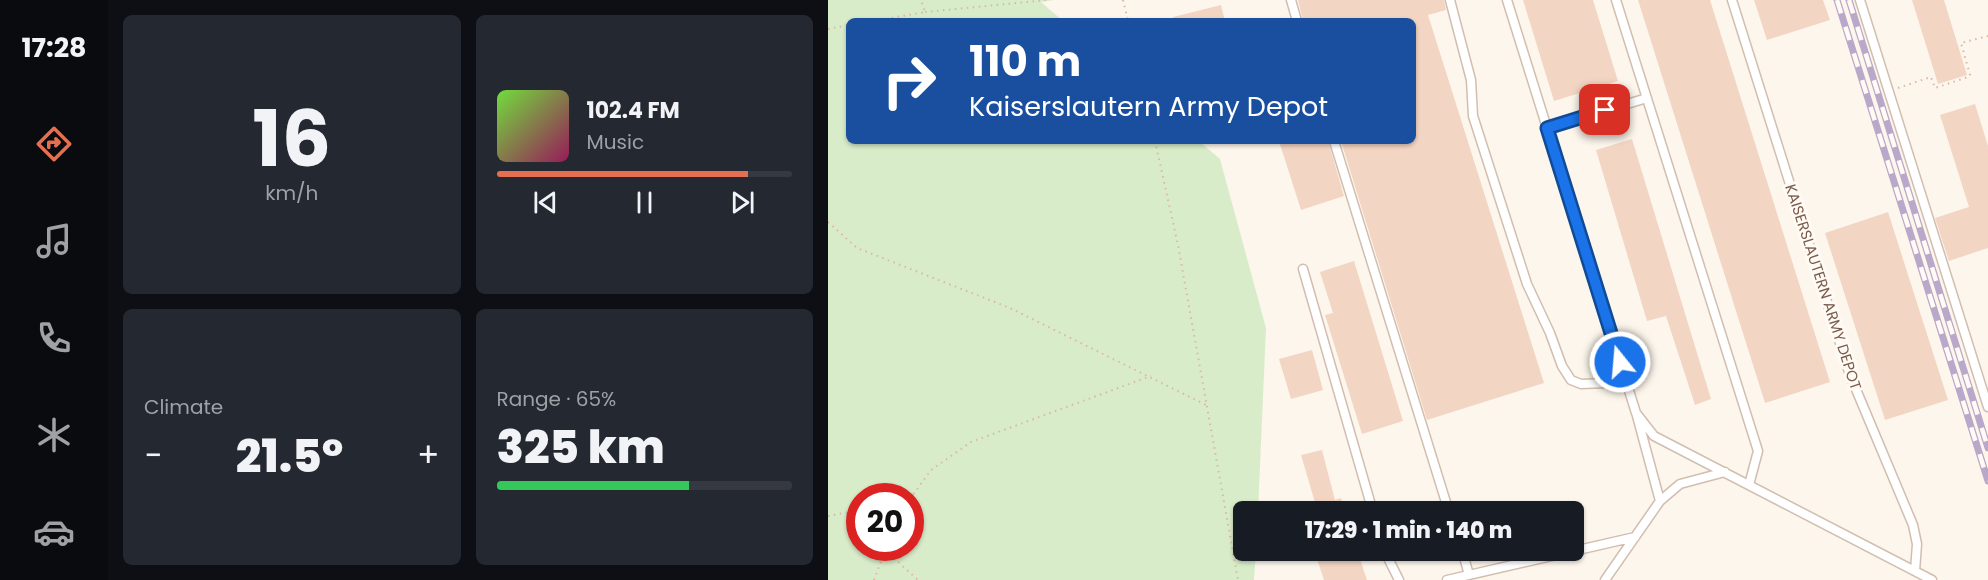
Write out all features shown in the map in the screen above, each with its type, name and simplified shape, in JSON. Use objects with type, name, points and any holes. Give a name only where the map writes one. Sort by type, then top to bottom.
[{"type":"lane","points":[[1291,0],[1296,18]]},
{"type":"lane","points":[[1450,0],[1472,80],[1473,116],[1527,284],[1550,333],[1562,366],[1571,380],[1581,384],[1606,383],[1625,378]]},
{"type":"lane","points":[[1507,0],[1636,413],[1660,501]]},
{"type":"lane","points":[[1616,0],[1758,451],[1749,485]]},
{"type":"lane","name":"KAISERSLAUTERN ARMY DEPOT","points":[[1732,0],[1850,375],[1913,525],[1917,544],[1916,571]]},
{"type":"lane","points":[[1860,0],[1988,407]]},
{"type":"lane","points":[[1547,128],[1647,98]]},
{"type":"lane","points":[[1335,144],[1446,501]]},
{"type":"lane","points":[[1303,269],[1370,501]]},
{"type":"lane","points":[[1636,413],[1654,436],[1932,580]]},
{"type":"lane","points":[[1605,580],[1660,501],[1680,484],[1725,472]]},
{"type":"lane","points":[[1447,580],[1635,537]]},
{"type":"lane","points":[[1390,561],[1399,580]]},
{"type":"lane","points":[[1464,561],[1468,577]]},
{"type":"path","points":[[921,0],[925,12]]},
{"type":"path","points":[[891,18],[925,12],[1047,0]]},
{"type":"path","points":[[1123,0],[1127,18]]},
{"type":"path","points":[[828,29],[846,26]]},
{"type":"path","points":[[1888,91],[1931,78],[1935,88],[1968,77],[1970,72],[1961,43],[1988,36]]},
{"type":"path","points":[[1156,144],[1178,245],[1238,580]]},
{"type":"path","points":[[828,222],[857,248],[1010,308],[1206,405]]},
{"type":"path","points":[[922,483],[931,470],[971,442],[1151,376]]},
{"type":"path","points":[[828,516],[846,513]]},
{"type":"path","points":[[874,580],[881,561]]},
{"type":"path","points":[[898,561],[918,580]]},
{"type":"green space","points":[[828,0],[1054,0],[1041,2],[1060,18],[846,18],[846,144],[1202,144],[1220,159],[1266,328],[1258,501],[1233,501],[1233,561],[1255,561],[1254,580],[828,580]]},
{"type":"building","points":[[1298,0],[1444,0],[1446,10],[1428,15],[1544,383],[1427,420],[1342,144],[1416,144],[1416,18],[1302,18]]},
{"type":"building","points":[[1523,0],[1593,0],[1618,81],[1554,101]]},
{"type":"building","points":[[1638,0],[1710,0],[1830,382],[1765,403]]},
{"type":"building","points":[[1754,0],[1823,0],[1830,20],[1767,40]]},
{"type":"building","points":[[1912,0],[1944,0],[1967,75],[1938,84]]},
{"type":"building","points":[[1221,5],[1224,18],[1173,18]]},
{"type":"building","points":[[1975,104],[1988,146],[1988,248],[1949,261],[1935,218],[1969,207],[1940,115]]},
{"type":"building","points":[[1632,139],[1711,399],[1695,405],[1666,316],[1647,321],[1596,150]]},
{"type":"building","points":[[1280,144],[1329,144],[1344,196],[1301,210]]},
{"type":"building","points":[[1888,212],[1948,400],[1885,420],[1825,233]]},
{"type":"building","points":[[1354,261],[1403,421],[1362,434],[1325,315],[1333,313],[1320,272]]},
{"type":"building","points":[[1312,350],[1323,390],[1291,399],[1279,359]]},
{"type":"building","points":[[1322,450],[1335,500],[1341,498],[1342,501],[1315,501],[1301,455]]},
{"type":"building","points":[[1318,561],[1361,561],[1367,580],[1324,580]]},
{"type":"railway","points":[[1837,0],[1988,481]]},
{"type":"railway","points":[[1849,0],[1988,448]]},
{"type":"route","points":[[1605,110],[1547,128],[1620,362]]}]
